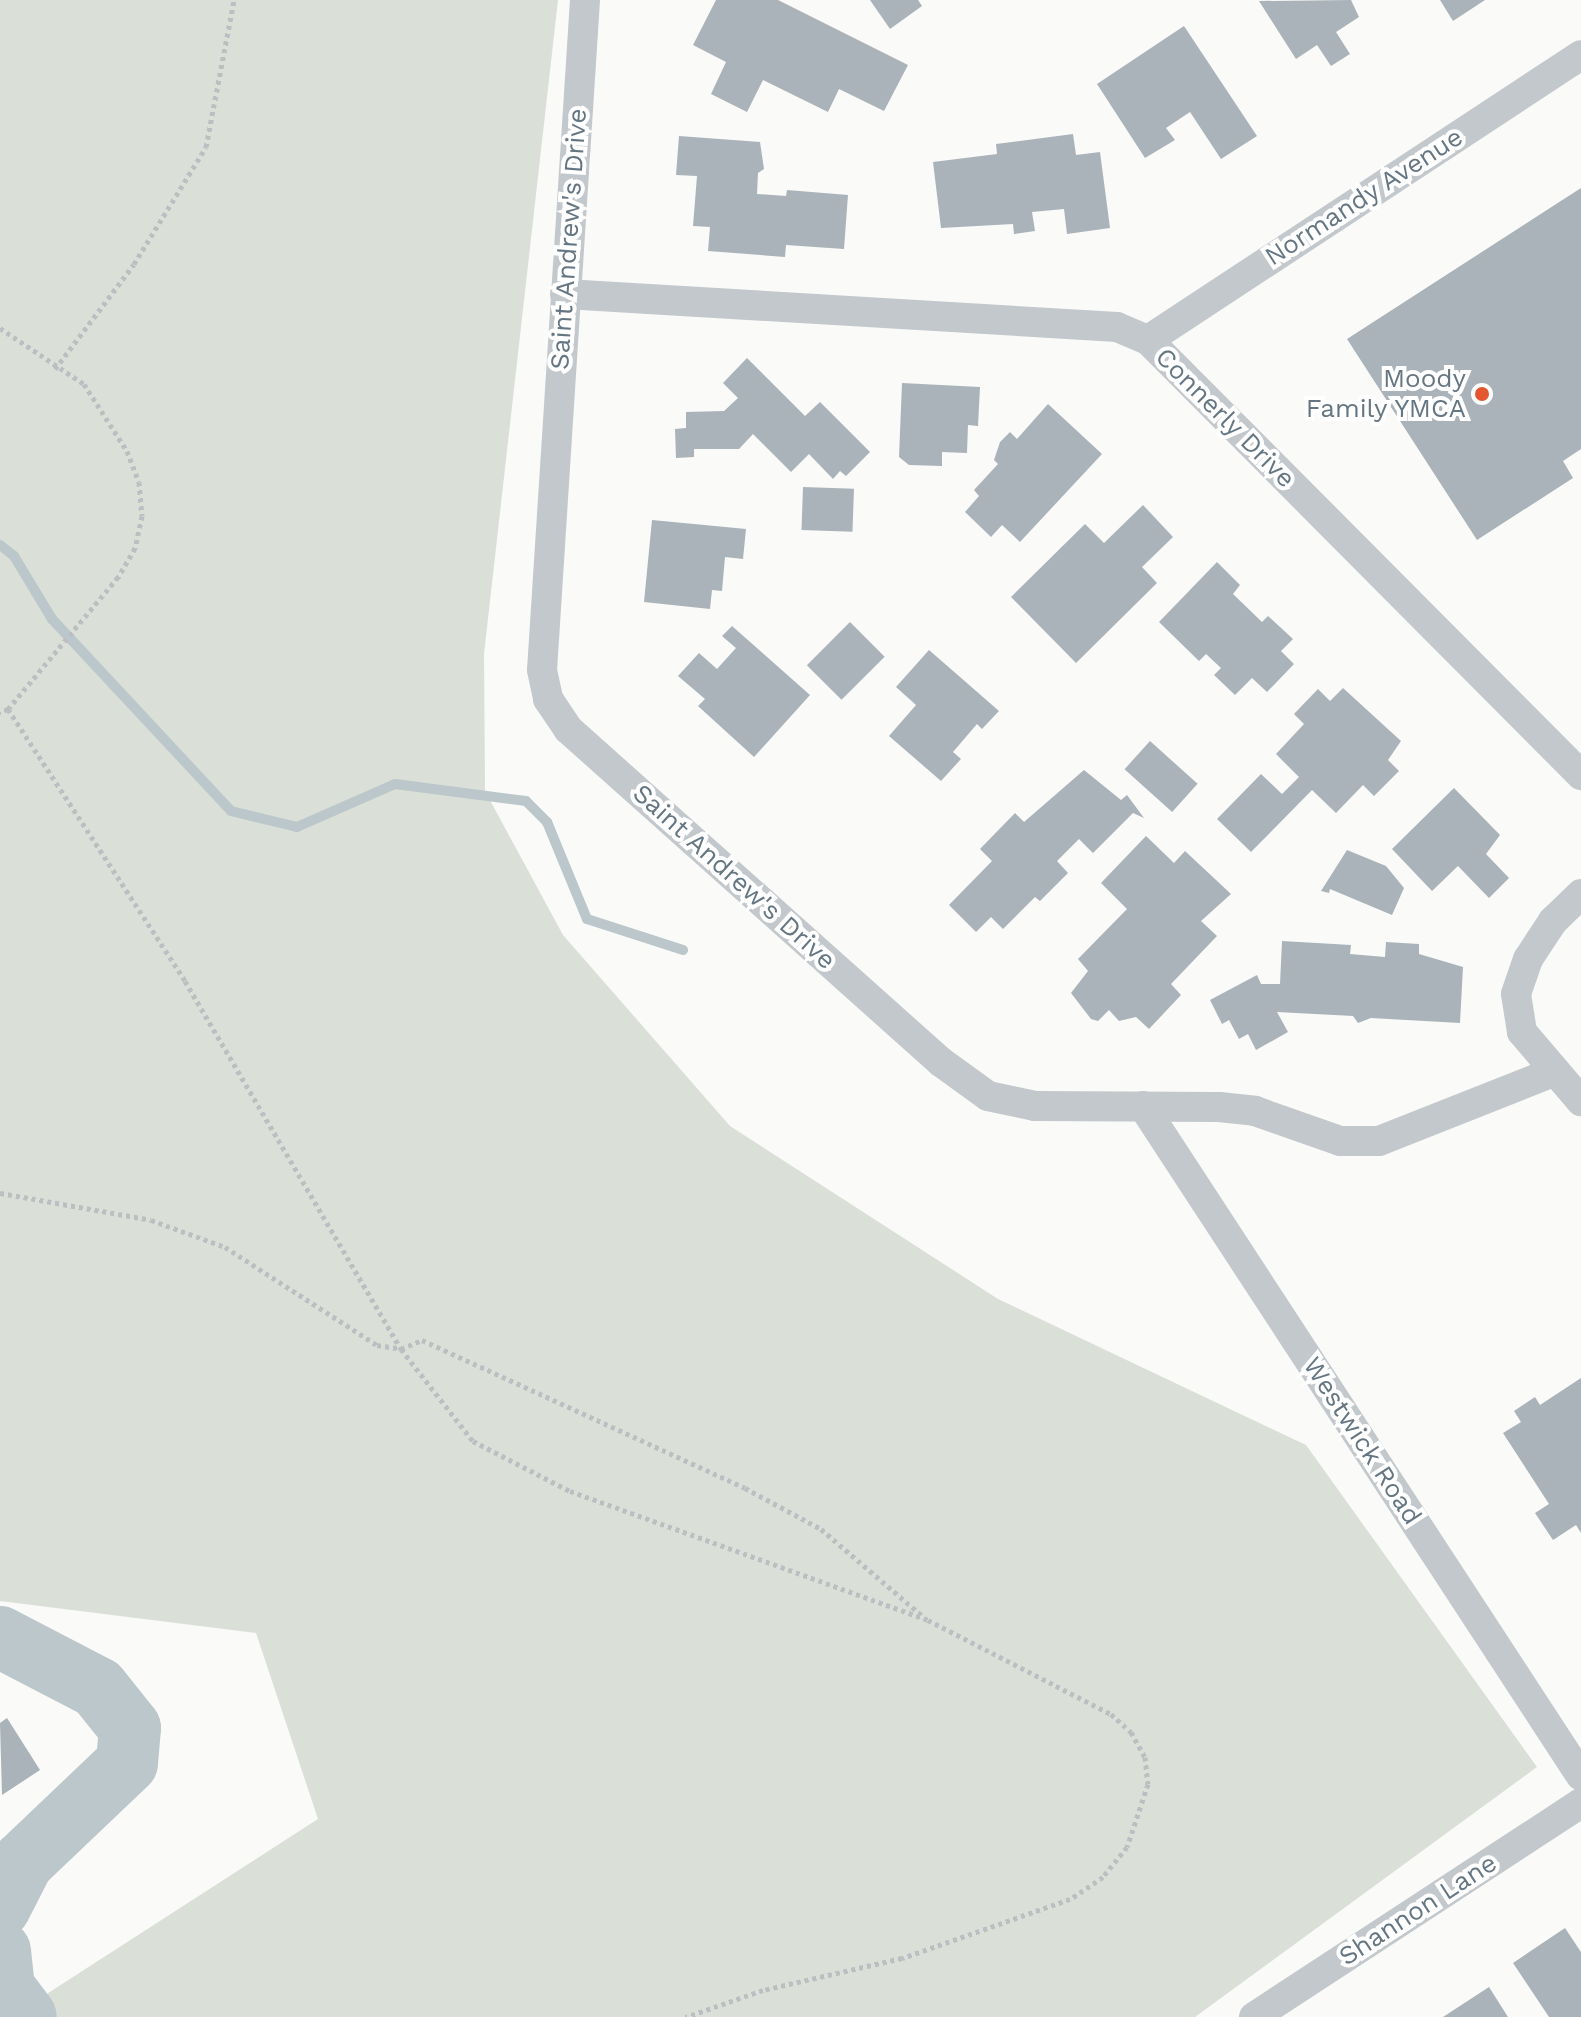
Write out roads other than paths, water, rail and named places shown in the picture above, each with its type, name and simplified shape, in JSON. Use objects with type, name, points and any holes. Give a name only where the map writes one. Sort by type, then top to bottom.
[{"type":"street","name":"Saint Andrew's Drive","points":[[585,0],[542,670],[548,699],[568,729],[941,1062],[988,1096],[1035,1106],[1143,1106],[1255,1111],[1340,1141],[1379,1141],[1553,1072]]},
{"type":"street","name":"Normandy Avenue","points":[[1148,340],[1581,55]]},
{"type":"street","name":"Connerly Drive","points":[[565,294],[1117,327],[1148,340],[1581,775]]},
{"type":"street","points":[[1581,894],[1553,921],[1528,959],[1516,994],[1522,1032],[1553,1072],[1581,1101]]},
{"type":"street","name":"Westwick Road","points":[[1143,1106],[1581,1776]]},
{"type":"street","name":"Shannon Lane","points":[[1254,2017],[1581,1803]]},
{"type":"waterway","points":[[0,545],[14,556],[52,619],[231,811],[297,827],[395,784],[526,801],[547,822],[587,919],[683,950]]},
{"type":"waterway","points":[[0,1637],[98,1688],[130,1728],[127,1763],[23,1862],[0,1907]]},
{"type":"waterway","points":[[0,1951],[4,1988],[26,2017]]},
{"type":"place","name":"Moody Family YMCA","points":[[1482,394]]}]
